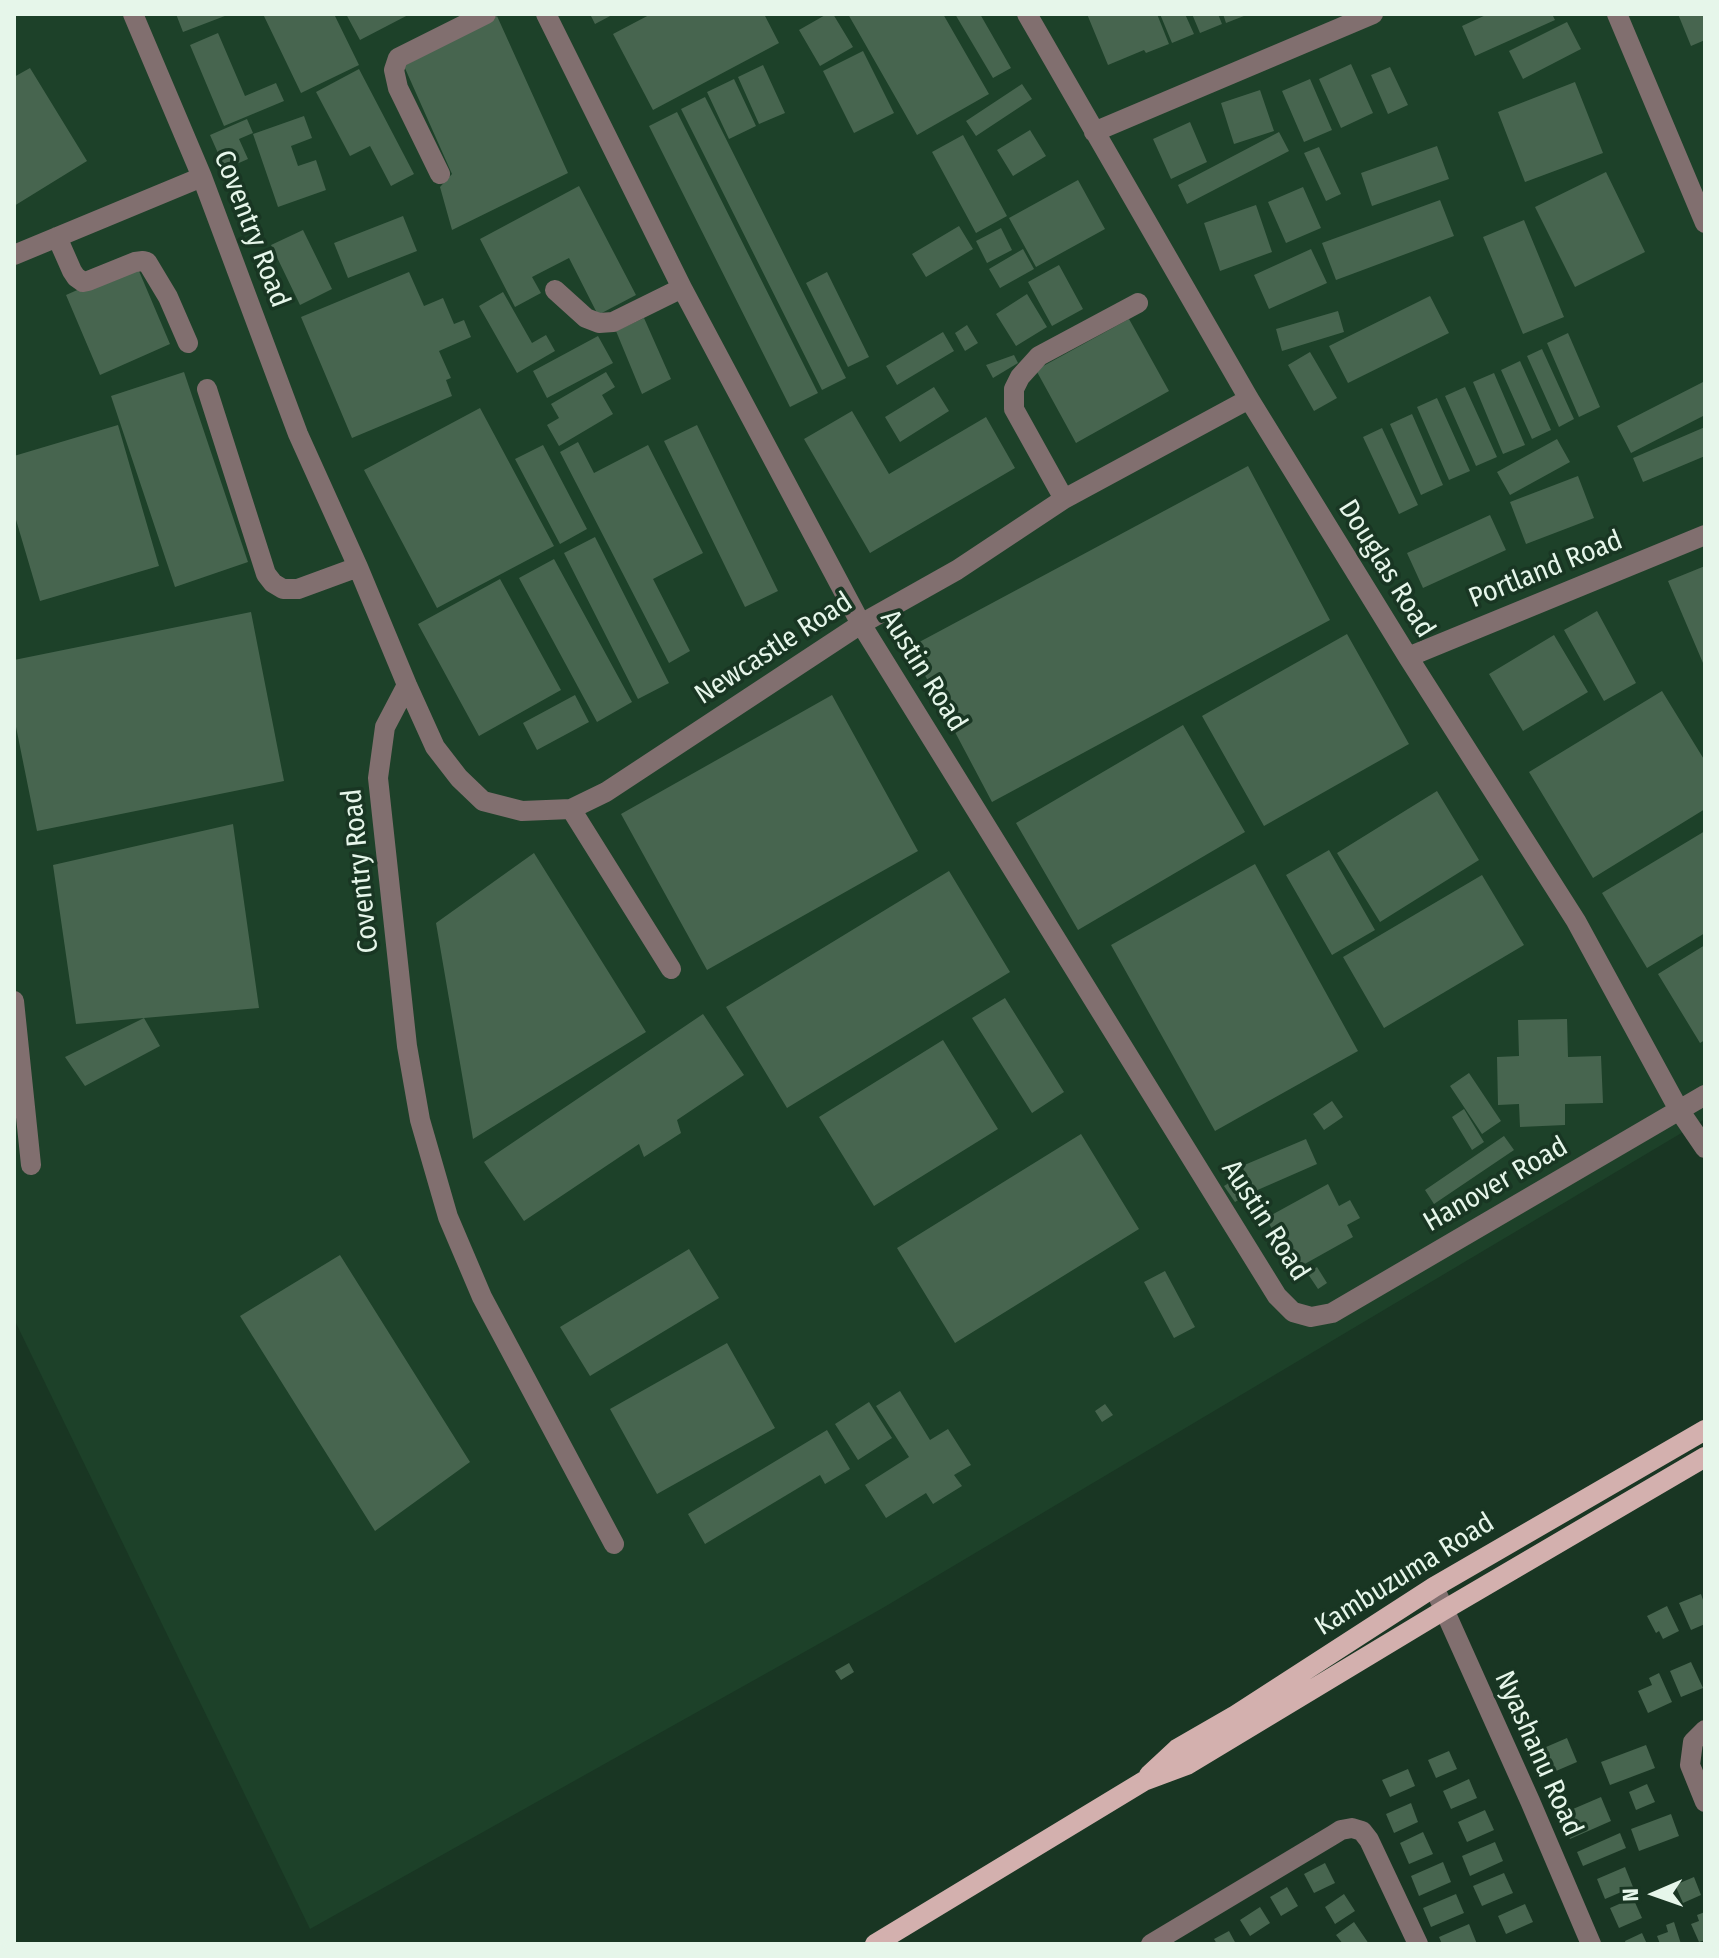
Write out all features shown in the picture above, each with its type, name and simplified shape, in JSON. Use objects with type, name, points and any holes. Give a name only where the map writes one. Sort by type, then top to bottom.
[{"type":"main road","name":"Kambuzuma Road","points":[[1144,1781],[1177,1749],[1236,1715],[1434,1587],[1705,1430]]},
{"type":"main road","name":"Kambuzuma Road","points":[[875,1944],[1144,1781],[1187,1765],[1705,1457]]},
{"type":"street","name":"Coventry Road","points":[[133,14],[202,177],[298,434],[407,685],[385,727],[378,778],[407,1046],[420,1120],[448,1217],[482,1297],[614,1544]]},
{"type":"street","points":[[440,174],[398,88],[394,70],[398,58],[486,14]]},
{"type":"street","name":"Austin Road","points":[[546,14],[682,288],[861,624],[1277,1296],[1293,1312],[1311,1317]]},
{"type":"street","name":"Douglas Road","points":[[1027,14],[1249,399],[1576,921],[1679,1110],[1705,1148]]},
{"type":"street","points":[[1094,132],[1373,14]]},
{"type":"street","points":[[1617,14],[1705,223]]},
{"type":"street","points":[[14,255],[202,177]]},
{"type":"street","points":[[57,237],[72,271],[83,282],[135,262],[147,262],[168,297],[188,343]]},
{"type":"street","points":[[555,290],[586,318],[599,323],[613,322],[682,288]]},
{"type":"street","points":[[1064,499],[1014,409],[1014,389],[1020,377],[1039,356],[1138,303]]},
{"type":"street","points":[[207,389],[266,574],[273,583],[283,589],[298,589],[358,567]]},
{"type":"street","name":"Newcastle Road","points":[[407,685],[435,747],[459,778],[483,801],[522,811],[571,809],[606,792],[861,624],[957,570],[1064,499],[1249,399]]},
{"type":"street","name":"Portland Road","points":[[1408,657],[1705,535]]},
{"type":"street","points":[[571,809],[671,969]]},
{"type":"street","points":[[14,1001],[31,1165]]},
{"type":"street","name":"Hanover Road","points":[[1311,1317],[1332,1313],[1705,1095]]},
{"type":"street","name":"Nyashanu Road","points":[[1434,1587],[1591,1944]]},
{"type":"street","points":[[1705,1730],[1693,1742],[1690,1765],[1705,1802]]},
{"type":"street","points":[[1151,1944],[1341,1830],[1352,1828],[1362,1831],[1369,1840],[1418,1944]]},
{"type":"shaded area","points":[[14,14],[1705,14],[1705,1119],[881,1609],[310,1929],[14,1319]]},
{"type":"building","points":[[176,14],[230,14],[183,32]]},
{"type":"building","points":[[263,14],[334,14],[359,65],[301,93]]},
{"type":"building","points":[[346,14],[410,14],[360,40]]},
{"type":"building","points":[[590,14],[614,14],[595,24]]},
{"type":"building","points":[[651,14],[764,14],[779,43],[653,110],[613,34]]},
{"type":"building","points":[[827,14],[833,14],[853,47],[820,66],[799,30]]},
{"type":"building","points":[[848,14],[943,14],[989,94],[917,135]]},
{"type":"building","points":[[955,14],[980,14],[1011,68],[993,78]]},
{"type":"building","points":[[1087,14],[1157,14],[1169,44],[1146,53],[1144,50],[1108,65]]},
{"type":"building","points":[[1160,14],[1185,14],[1194,34],[1172,43]]},
{"type":"building","points":[[1192,14],[1218,14],[1222,24],[1200,33]]},
{"type":"building","points":[[1223,14],[1249,14],[1226,23]]},
{"type":"building","points":[[1488,14],[1552,14],[1555,20],[1475,56],[1462,26]]},
{"type":"building","points":[[1678,14],[1705,14],[1705,40],[1691,46]]},
{"type":"building","points":[[497,16],[568,173],[452,230],[440,187],[452,174],[404,66]]},
{"type":"building","points":[[1567,22],[1581,49],[1523,79],[1509,51]]},
{"type":"building","points":[[218,33],[245,96],[276,83],[284,101],[224,126],[190,45]]},
{"type":"building","points":[[863,51],[894,113],[854,133],[823,71]]},
{"type":"building","points":[[1351,64],[1373,113],[1341,128],[1319,79]]},
{"type":"building","points":[[763,65],[785,113],[759,124],[738,77]]},
{"type":"building","points":[[1390,67],[1408,105],[1388,114],[1371,75]]},
{"type":"building","points":[[30,68],[87,161],[14,206],[14,77]]},
{"type":"building","points":[[359,69],[414,174],[391,186],[370,146],[350,156],[316,92]]},
{"type":"building","points":[[734,79],[756,126],[729,139],[707,92]]},
{"type":"building","points":[[1310,79],[1332,130],[1304,142],[1282,91]]},
{"type":"building","points":[[1575,82],[1603,153],[1525,182],[1498,112]]},
{"type":"building","points":[[1022,84],[1032,99],[976,136],[966,121]]},
{"type":"building","points":[[1260,90],[1274,131],[1234,144],[1221,103]]},
{"type":"building","points":[[705,97],[846,378],[822,390],[681,109]]},
{"type":"building","points":[[677,112],[818,393],[790,407],[649,126]]},
{"type":"building","points":[[304,116],[312,138],[291,146],[298,166],[316,160],[326,190],[278,207],[253,134]]},
{"type":"building","points":[[247,119],[253,133],[239,139],[248,159],[225,169],[210,135]]},
{"type":"building","points":[[1190,122],[1207,162],[1171,179],[1153,139]]},
{"type":"building","points":[[1030,130],[1046,156],[1013,176],[997,150]]},
{"type":"building","points":[[1279,132],[1289,151],[1187,204],[1178,185]]},
{"type":"building","points":[[963,135],[1007,216],[976,233],[932,152]]},
{"type":"building","points":[[1437,146],[1449,179],[1372,206],[1361,173]]},
{"type":"building","points":[[1319,147],[1341,194],[1326,201],[1304,153]]},
{"type":"building","points":[[1606,172],[1645,252],[1575,287],[1535,207]]},
{"type":"building","points":[[1078,180],[1105,229],[1036,267],[1009,218]]},
{"type":"building","points":[[579,186],[636,295],[598,315],[569,258],[532,277],[541,293],[515,307],[480,239]]},
{"type":"building","points":[[1303,187],[1321,228],[1286,243],[1268,202]]},
{"type":"building","points":[[1440,200],[1454,236],[1336,280],[1322,243]]},
{"type":"building","points":[[1256,205],[1272,252],[1220,271],[1204,223]]},
{"type":"building","points":[[403,216],[417,251],[348,278],[334,243]]},
{"type":"building","points":[[1524,220],[1564,317],[1523,334],[1483,237]]},
{"type":"building","points":[[959,226],[973,249],[926,277],[912,254]]},
{"type":"building","points":[[1001,228],[1012,250],[987,263],[976,241]]},
{"type":"building","points":[[303,230],[332,289],[300,305],[271,245]]},
{"type":"building","points":[[1023,249],[1034,269],[1000,288],[989,269]]},
{"type":"building","points":[[1311,249],[1327,283],[1269,309],[1254,275]]},
{"type":"building","points":[[136,264],[170,344],[100,375],[66,295]]},
{"type":"building","points":[[1059,265],[1083,309],[1052,326],[1028,282]]},
{"type":"building","points":[[409,272],[424,306],[443,298],[454,324],[464,320],[471,337],[439,351],[451,378],[446,380],[452,396],[352,438],[301,317]]},
{"type":"building","points":[[827,272],[869,357],[848,367],[806,283]]},
{"type":"building","points":[[503,292],[532,343],[546,335],[555,351],[517,373],[479,306]]},
{"type":"building","points":[[1027,294],[1047,327],[1016,346],[996,314]]},
{"type":"building","points":[[1430,296],[1449,333],[1348,383],[1329,346]]},
{"type":"building","points":[[1338,311],[1344,332],[1282,351],[1276,329]]},
{"type":"building","points":[[644,318],[671,379],[642,394],[616,331]]},
{"type":"building","points":[[1129,319],[1169,391],[1076,443],[1036,370]]},
{"type":"building","points":[[967,325],[978,343],[965,351],[955,333]]},
{"type":"building","points":[[943,332],[954,351],[897,385],[886,366]]},
{"type":"building","points":[[1568,333],[1600,407],[1579,417],[1547,343]]},
{"type":"building","points":[[598,336],[613,363],[547,398],[533,371]]},
{"type":"building","points":[[1542,349],[1574,419],[1559,427],[1527,356]]},
{"type":"building","points":[[1310,352],[1337,398],[1314,411],[1288,365]]},
{"type":"building","points":[[1014,355],[1018,363],[993,378],[986,365]]},
{"type":"building","points":[[1520,361],[1551,430],[1532,439],[1501,370]]},
{"type":"building","points":[[184,372],[248,562],[175,587],[111,396]]},
{"type":"building","points":[[606,372],[615,387],[602,395],[613,414],[559,446],[547,425],[559,418],[551,404]]},
{"type":"building","points":[[1494,373],[1525,445],[1503,454],[1473,382]]},
{"type":"building","points":[[1705,381],[1705,415],[1631,453],[1617,426]]},
{"type":"building","points":[[934,387],[949,411],[900,442],[885,417]]},
{"type":"building","points":[[1465,387],[1497,457],[1476,466],[1445,396]]},
{"type":"building","points":[[1437,398],[1470,471],[1449,480],[1417,407]]},
{"type":"building","points":[[480,408],[554,546],[437,608],[364,470]]},
{"type":"building","points":[[852,411],[889,474],[986,417],[1015,468],[870,553],[804,439]]},
{"type":"building","points":[[1412,414],[1443,485],[1421,495],[1390,424]]},
{"type":"building","points":[[118,425],[159,566],[40,601],[14,513],[14,456]]},
{"type":"building","points":[[697,425],[778,591],[745,607],[664,441]]},
{"type":"building","points":[[1705,427],[1705,456],[1643,482],[1633,458]]},
{"type":"building","points":[[1382,428],[1418,505],[1399,514],[1363,437]]},
{"type":"building","points":[[1557,439],[1570,462],[1510,495],[1497,472]]},
{"type":"building","points":[[578,442],[594,473],[648,445],[703,553],[653,579],[690,651],[669,663],[560,452]]},
{"type":"building","points":[[543,445],[587,529],[560,544],[515,459]]},
{"type":"building","points":[[1248,466],[1330,620],[992,802],[910,647]]},
{"type":"building","points":[[1578,476],[1594,518],[1526,544],[1510,502]]},
{"type":"building","points":[[1490,515],[1506,550],[1423,588],[1407,553]]},
{"type":"building","points":[[595,537],[669,683],[638,699],[564,553]]},
{"type":"building","points":[[554,559],[632,702],[597,722],[519,578]]},
{"type":"building","points":[[1705,566],[1705,662],[1703,663],[1668,581]]},
{"type":"building","points":[[500,579],[561,690],[479,736],[418,624]]},
{"type":"building","points":[[1597,611],[1636,683],[1604,701],[1564,630]]},
{"type":"building","points":[[251,612],[284,781],[37,831],[14,717],[14,660]]},
{"type":"building","points":[[1347,634],[1409,744],[1264,826],[1202,716]]},
{"type":"building","points":[[1554,635],[1588,692],[1523,731],[1489,674]]},
{"type":"building","points":[[1662,691],[1705,761],[1705,809],[1593,878],[1529,772]]},
{"type":"building","points":[[575,695],[589,722],[537,750],[523,723]]},
{"type":"building","points":[[832,695],[918,851],[707,970],[621,814]]},
{"type":"building","points":[[1183,725],[1245,832],[1078,930],[1016,823]]},
{"type":"building","points":[[1437,791],[1479,860],[1380,922],[1337,853]]},
{"type":"building","points":[[233,824],[259,1008],[76,1024],[53,865]]},
{"type":"building","points":[[1705,831],[1705,933],[1647,968],[1602,893]]},
{"type":"building","points":[[1329,850],[1375,930],[1332,955],[1286,875]]},
{"type":"building","points":[[534,853],[646,1032],[473,1139],[436,923]]},
{"type":"building","points":[[1255,864],[1358,1051],[1215,1131],[1111,945]]},
{"type":"building","points":[[949,871],[1010,972],[787,1108],[726,1007]]},
{"type":"building","points":[[1482,875],[1524,945],[1384,1028],[1343,957]]},
{"type":"building","points":[[1705,945],[1705,1040],[1700,1043],[1658,974]]},
{"type":"building","points":[[1005,998],[1064,1092],[1032,1113],[972,1018]]},
{"type":"building","points":[[703,1014],[744,1075],[677,1120],[681,1133],[644,1157],[639,1144],[524,1221],[484,1162]]},
{"type":"building","points":[[144,1018],[160,1046],[85,1086],[65,1057]]},
{"type":"building","points":[[1567,1019],[1568,1057],[1601,1056],[1603,1103],[1565,1104],[1565,1125],[1520,1127],[1519,1104],[1498,1105],[1497,1057],[1519,1056],[1518,1020]]},
{"type":"building","points":[[943,1040],[998,1129],[874,1206],[819,1117]]},
{"type":"building","points":[[1469,1073],[1501,1121],[1482,1134],[1450,1086]]},
{"type":"building","points":[[1332,1101],[1343,1117],[1324,1130],[1313,1114]]},
{"type":"building","points":[[1464,1109],[1484,1142],[1472,1150],[1452,1117]]},
{"type":"building","points":[[1081,1134],[1139,1229],[955,1343],[897,1248]]},
{"type":"building","points":[[1504,1136],[1514,1150],[1434,1204],[1425,1190]]},
{"type":"building","points":[[1306,1139],[1317,1164],[1253,1192],[1242,1166]]},
{"type":"building","points":[[1237,1178],[1248,1194],[1235,1202],[1224,1186]]},
{"type":"building","points":[[1328,1184],[1339,1206],[1350,1200],[1360,1218],[1347,1225],[1353,1237],[1294,1270],[1266,1218]]},
{"type":"building","points":[[689,1249],[719,1298],[590,1376],[560,1327]]},
{"type":"building","points":[[340,1255],[470,1462],[375,1531],[240,1316]]},
{"type":"building","points":[[1317,1267],[1327,1283],[1318,1289],[1308,1274]]},
{"type":"building","points":[[1165,1271],[1195,1327],[1174,1338],[1144,1282]]},
{"type":"building","points":[[727,1343],[775,1428],[657,1494],[610,1409]]},
{"type":"building","points":[[900,1391],[930,1440],[948,1429],[971,1465],[954,1475],[962,1486],[933,1504],[926,1493],[886,1518],[865,1485],[909,1457],[876,1406]]},
{"type":"building","points":[[869,1402],[892,1438],[858,1460],[835,1424]]},
{"type":"building","points":[[1105,1404],[1113,1415],[1102,1422],[1095,1411]]},
{"type":"building","points":[[827,1430],[850,1469],[825,1484],[820,1475],[705,1544],[688,1514]]},
{"type":"building","points":[[1701,1594],[1705,1599],[1705,1624],[1691,1630],[1679,1603]]},
{"type":"building","points":[[1667,1606],[1679,1631],[1663,1639],[1647,1616]]},
{"type":"building","points":[[1691,1662],[1703,1688],[1681,1697],[1670,1671]]},
{"type":"building","points":[[849,1663],[854,1672],[841,1680],[835,1671]]},
{"type":"building","points":[[1659,1673],[1672,1702],[1648,1713],[1638,1691],[1652,1685],[1649,1678]]},
{"type":"building","points":[[1567,1738],[1577,1762],[1542,1777],[1532,1753]]},
{"type":"building","points":[[1646,1745],[1655,1768],[1610,1785],[1601,1762]]},
{"type":"building","points":[[1449,1751],[1457,1769],[1436,1778],[1428,1760]]},
{"type":"building","points":[[1408,1769],[1415,1786],[1390,1797],[1382,1780]]},
{"type":"building","points":[[1469,1779],[1477,1798],[1451,1809],[1443,1791]]},
{"type":"building","points":[[1647,1784],[1655,1802],[1636,1810],[1629,1792]]},
{"type":"building","points":[[1601,1797],[1611,1821],[1570,1839],[1559,1815]]},
{"type":"building","points":[[1411,1803],[1418,1822],[1394,1833],[1386,1814]]},
{"type":"building","points":[[1485,1810],[1494,1830],[1467,1842],[1458,1822]]},
{"type":"building","points":[[1671,1814],[1679,1836],[1639,1851],[1631,1829]]},
{"type":"building","points":[[1423,1832],[1433,1854],[1409,1864],[1400,1843]]},
{"type":"building","points":[[1620,1833],[1626,1848],[1583,1866],[1577,1852]]},
{"type":"building","points":[[1495,1842],[1503,1861],[1470,1876],[1462,1856]]},
{"type":"building","points":[[1443,1862],[1451,1882],[1419,1896],[1411,1876]]},
{"type":"building","points":[[1325,1863],[1335,1883],[1314,1893],[1304,1874]]},
{"type":"building","points":[[1625,1867],[1633,1887],[1605,1899],[1597,1879]]},
{"type":"building","points":[[1504,1873],[1513,1893],[1482,1906],[1473,1886]]},
{"type":"building","points":[[1694,1877],[1701,1895],[1683,1903],[1675,1885]]},
{"type":"building","points":[[1287,1887],[1298,1906],[1281,1916],[1270,1897]]},
{"type":"building","points":[[1344,1894],[1355,1911],[1335,1924],[1325,1907]]},
{"type":"building","points":[[1456,1894],[1464,1913],[1431,1927],[1423,1908]]},
{"type":"building","points":[[1633,1898],[1642,1918],[1619,1928],[1610,1908]]},
{"type":"building","points":[[1525,1904],[1533,1922],[1506,1934],[1498,1916]]},
{"type":"building","points":[[1260,1907],[1270,1923],[1250,1936],[1240,1920]]},
{"type":"building","points":[[1705,1912],[1705,1940],[1699,1942],[1691,1924],[1699,1921],[1697,1915]]},
{"type":"building","points":[[1354,1922],[1369,1944],[1343,1944],[1336,1935]]},
{"type":"building","points":[[1674,1922],[1681,1944],[1660,1944],[1657,1936],[1668,1932],[1666,1925]]},
{"type":"building","points":[[1469,1924],[1477,1944],[1442,1944],[1439,1937]]},
{"type":"building","points":[[1229,1931],[1236,1944],[1217,1944],[1214,1939]]},
{"type":"building","points":[[1642,1933],[1647,1944],[1626,1944],[1625,1941]]}]
